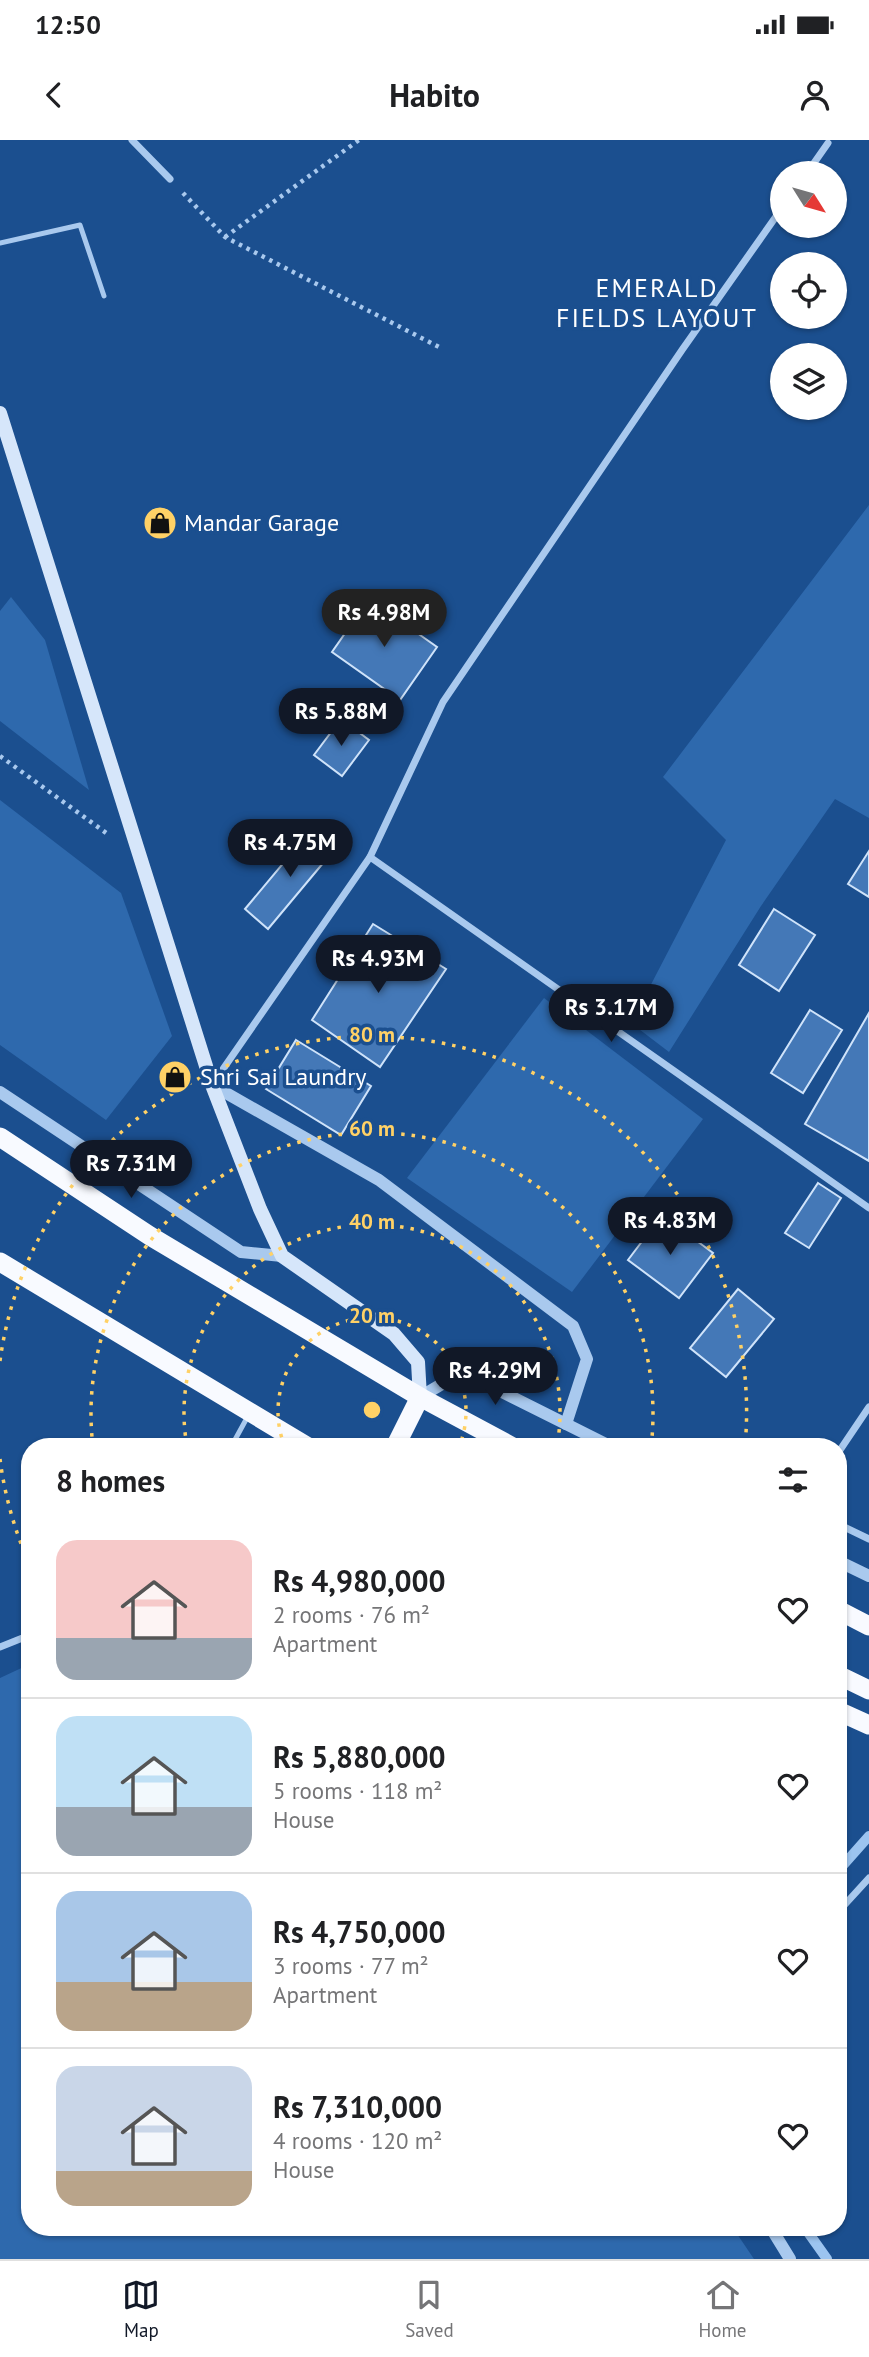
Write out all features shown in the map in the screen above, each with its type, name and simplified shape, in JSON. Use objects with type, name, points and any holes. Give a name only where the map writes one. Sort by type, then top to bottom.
[{"type":"highway","points":[[0,1137],[150,1236],[420,1397],[496,1438]]},
{"type":"highway","points":[[0,1262],[292,1438]]},
{"type":"highway","points":[[400,1438],[420,1397]]},
{"type":"highway","points":[[847,1615],[869,1626]]},
{"type":"highway","points":[[847,1679],[869,1690]]},
{"type":"highway","points":[[847,1715],[869,1726]]},
{"type":"main road","points":[[0,413],[212,1085],[260,1209],[282,1256],[394,1334],[418,1362],[420,1397]]},
{"type":"street","points":[[132,140],[170,179]]},
{"type":"street","points":[[815,161],[828,143]]},
{"type":"street","points":[[566,1423],[587,1359],[573,1326],[379,1180],[212,1085],[370,858],[443,702],[770,225]]},
{"type":"street","points":[[370,858],[869,1208]]},
{"type":"street","points":[[0,1092],[241,1252],[282,1256]]},
{"type":"street","points":[[420,1397],[447,1381],[488,1385],[595,1438]]},
{"type":"street","points":[[847,1440],[869,1407]]},
{"type":"street","points":[[847,1528],[869,1539]]},
{"type":"street","points":[[847,1565],[869,1576]]},
{"type":"street","points":[[0,1647],[21,1639]]},
{"type":"street","points":[[847,1902],[869,1878]]},
{"type":"street","points":[[776,2236],[790,2259]]},
{"type":"lane","points":[[0,243],[80,225],[104,296]]},
{"type":"lane","points":[[236,1438],[250,1414]]},
{"type":"path","points":[[225,237],[359,140]]},
{"type":"path","points":[[170,179],[225,237],[441,348]]},
{"type":"path","points":[[0,756],[140,858]]},
{"type":"shaded area","points":[[869,505],[869,818],[835,799],[761,906],[669,1052],[631,1023],[726,840],[663,777]]},
{"type":"shaded area","points":[[11,597],[45,640],[89,790],[0,721],[0,611]]},
{"type":"shaded area","points":[[0,800],[121,893],[172,1036],[106,1120],[0,1045]]},
{"type":"shaded area","points":[[544,998],[703,1119],[572,1292],[407,1178]]},
{"type":"shaded area","points":[[21,1668],[21,2236],[738,2236],[754,2259],[0,2259],[0,1678]]},
{"type":"building","points":[[369,599],[437,647],[400,700],[332,652]]},
{"type":"building","points":[[341,719],[369,740],[342,776],[314,755]]},
{"type":"building","points":[[311,830],[334,850],[268,929],[245,909]]},
{"type":"building","points":[[869,851],[869,897],[848,884]]},
{"type":"building","points":[[774,909],[815,935],[779,991],[739,965]]},
{"type":"building","points":[[373,924],[446,969],[380,1067],[312,1020]]},
{"type":"building","points":[[810,1010],[842,1030],[803,1093],[771,1073]]},
{"type":"building","points":[[869,1013],[869,1161],[805,1124]]},
{"type":"building","points":[[296,1040],[371,1086],[341,1135],[266,1089]]},
{"type":"building","points":[[818,1183],[841,1198],[809,1248],[785,1233]]},
{"type":"building","points":[[662,1215],[713,1253],[679,1298],[628,1260]]},
{"type":"building","points":[[738,1289],[774,1319],[726,1377],[690,1348]]},
{"type":"waterway","points":[[847,1861],[869,1836]]},
{"type":"waterway","points":[[811,2236],[827,2259]]},
{"type":"place","name":"Mandar Garage","points":[[160,523]]},
{"type":"place","name":"Shri Sai Laundry","points":[[175,1077]]},
{"type":"district","name":"EMERALD FIELDS LAYOUT","points":[[657,303]]}]
